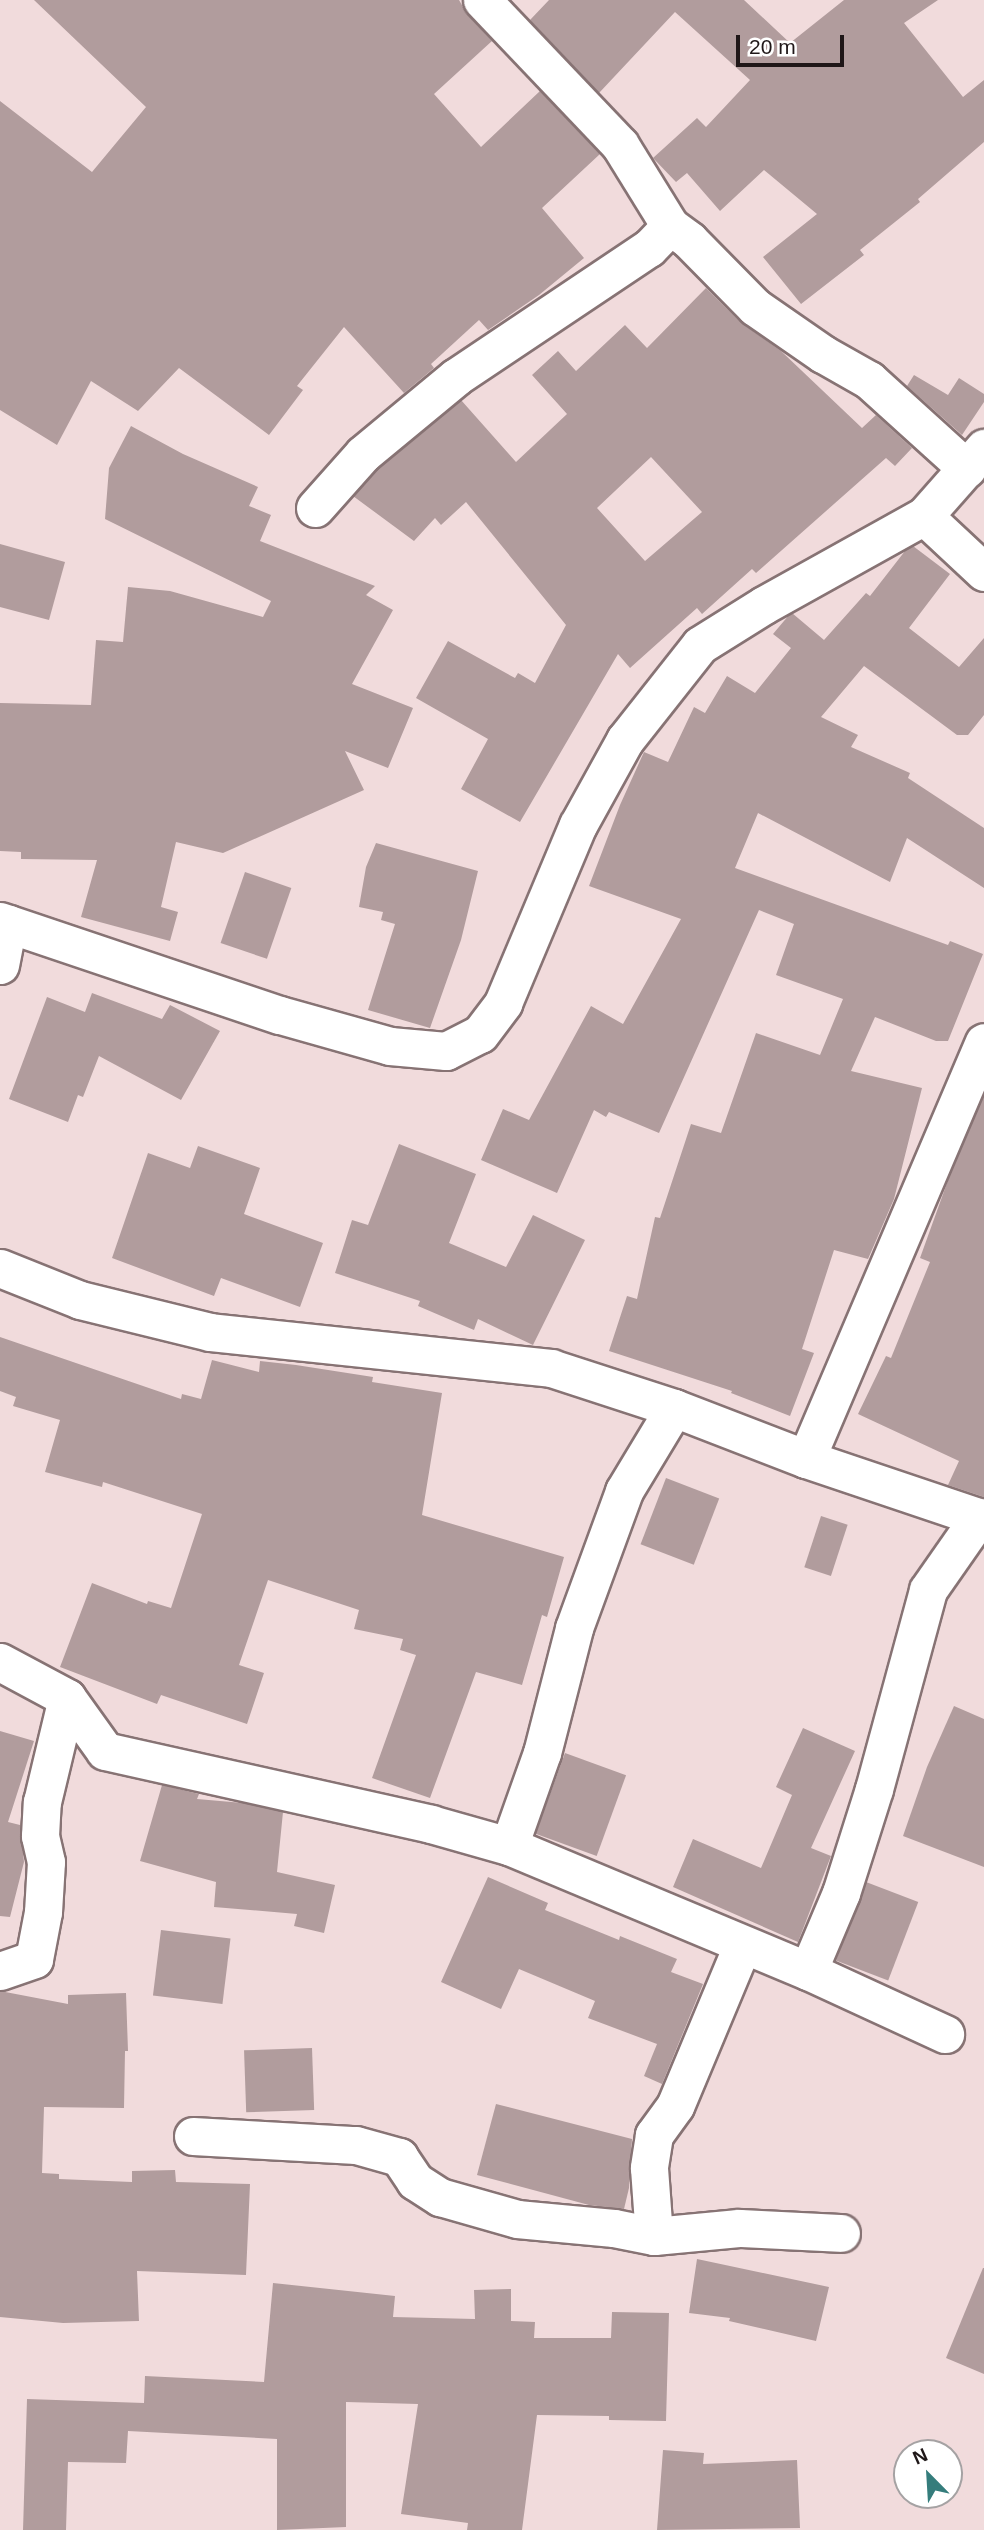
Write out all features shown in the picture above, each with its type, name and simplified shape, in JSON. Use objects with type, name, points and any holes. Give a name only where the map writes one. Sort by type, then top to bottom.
[{"type":"street","points":[[0,965],[4,923],[280,1015],[390,1046],[446,1051],[480,1034],[503,1003],[578,825],[618,752],[700,645],[764,605],[924,516],[975,458],[869,380],[823,354],[755,307],[690,240],[670,226],[620,145],[482,0]]},
{"type":"street","points":[[315,508],[363,454],[456,377],[649,248],[670,226]]},
{"type":"street","points":[[924,516],[984,572]]},
{"type":"street","points":[[806,1459],[974,1090],[984,1042]]},
{"type":"street","points":[[0,1268],[80,1300],[210,1332],[551,1368],[674,1408],[806,1459],[981,1518],[929,1590],[858,1841],[841,1893],[808,1971]]},
{"type":"street","points":[[509,1846],[542,1753],[574,1628],[624,1491],[674,1408]]},
{"type":"street","points":[[0,1662],[67,1698],[105,1751],[431,1824],[509,1846],[808,1971],[944,2034]]},
{"type":"street","points":[[0,1971],[34,1959],[43,1912],[46,1863],[40,1836],[42,1802],[67,1698]]},
{"type":"street","points":[[654,2235],[649,2168],[654,2135],[675,2106],[742,1945]]},
{"type":"street","points":[[192,2136],[356,2145],[399,2157],[415,2181],[440,2197],[517,2219],[614,2228],[654,2235],[739,2228],[841,2233]]},
{"type":"building","points":[[34,0],[459,0],[467,14],[492,41],[434,94],[481,147],[540,91],[600,154],[542,208],[584,258],[539,295],[488,330],[479,320],[431,364],[434,368],[404,393],[344,327],[297,386],[303,390],[269,435],[179,368],[138,411],[91,381],[57,445],[0,410],[0,101],[92,172],[146,107]]},
{"type":"building","points":[[549,0],[744,0],[790,43],[844,0],[938,0],[904,23],[963,97],[984,80],[984,142],[918,199],[920,202],[860,250],[864,255],[801,304],[763,257],[817,214],[764,170],[720,211],[687,173],[676,182],[653,158],[697,118],[706,127],[750,80],[675,12],[599,93],[530,20]]},
{"type":"building","points":[[706,288],[740,322],[781,351],[862,428],[876,415],[912,448],[895,466],[886,458],[756,573],[752,569],[702,614],[697,608],[630,668],[618,654],[520,822],[461,789],[488,739],[416,698],[448,641],[515,678],[518,673],[535,683],[566,625],[466,502],[441,525],[435,518],[414,541],[353,496],[378,469],[461,400],[516,462],[567,414],[532,375],[558,351],[576,371],[625,325],[647,348]],"holes":[[[651,457],[702,512],[645,561],[597,508]]]},
{"type":"building","points":[[914,375],[948,395],[959,378],[984,394],[984,402],[962,435],[907,386]]},
{"type":"building","points":[[131,426],[183,454],[258,487],[249,506],[271,515],[260,541],[375,586],[366,595],[393,610],[352,684],[413,708],[388,768],[345,751],[364,790],[223,853],[176,842],[161,907],[178,912],[170,941],[81,917],[97,860],[21,859],[21,852],[0,851],[0,703],[91,705],[96,640],[123,642],[128,587],[170,591],[263,617],[271,601],[105,519],[109,468]]},
{"type":"building","points":[[0,544],[65,562],[49,620],[0,607]]},
{"type":"building","points":[[913,546],[950,574],[909,628],[959,667],[984,638],[984,715],[968,735],[957,735],[864,666],[821,717],[858,735],[851,747],[910,773],[908,778],[984,828],[984,888],[907,838],[890,882],[758,813],[735,868],[948,945],[950,941],[983,954],[948,1041],[936,1041],[875,1017],[851,1071],[922,1088],[894,1199],[868,1259],[834,1250],[802,1349],[814,1353],[790,1416],[731,1393],[732,1391],[609,1351],[627,1296],[637,1299],[655,1217],[660,1218],[691,1124],[721,1133],[756,1033],[820,1055],[843,999],[776,975],[794,924],[759,910],[659,1133],[609,1112],[606,1117],[594,1110],[557,1193],[481,1160],[503,1109],[529,1120],[591,1006],[623,1024],[681,919],[589,886],[644,752],[668,762],[694,707],[705,713],[727,676],[755,693],[791,648],[773,634],[789,615],[792,613],[824,640],[866,593],[870,596],[905,551]]},
{"type":"building","points":[[376,843],[478,871],[461,940],[430,1028],[368,1010],[395,924],[381,920],[383,912],[359,907],[366,867]]},
{"type":"building","points":[[245,872],[291,888],[267,959],[221,943]]},
{"type":"building","points":[[92,993],[162,1019],[170,1005],[220,1031],[181,1100],[99,1056],[83,1097],[78,1095],[68,1122],[9,1099],[47,997],[85,1012]]},
{"type":"building","points":[[984,1095],[984,1497],[948,1485],[959,1461],[858,1414],[886,1356],[891,1358],[930,1262],[920,1258],[951,1172]]},
{"type":"building","points":[[399,1144],[476,1174],[449,1243],[506,1267],[533,1215],[585,1240],[533,1345],[478,1319],[474,1330],[418,1306],[420,1301],[335,1273],[352,1220],[368,1225]]},
{"type":"building","points":[[198,1146],[260,1168],[244,1214],[323,1243],[300,1307],[221,1278],[214,1296],[112,1258],[148,1153],[190,1168]]},
{"type":"building","points":[[0,1337],[181,1399],[182,1394],[201,1399],[212,1360],[259,1372],[260,1361],[296,1365],[373,1377],[372,1382],[442,1393],[422,1515],[564,1557],[547,1617],[542,1615],[522,1685],[476,1672],[430,1798],[372,1778],[416,1655],[400,1650],[403,1639],[354,1629],[359,1610],[268,1580],[239,1665],[264,1673],[247,1724],[161,1695],[157,1704],[60,1667],[92,1583],[147,1604],[148,1601],[171,1608],[202,1514],[103,1482],[102,1487],[45,1472],[60,1420],[13,1406],[16,1397],[0,1391]]},
{"type":"building","points":[[666,1478],[719,1498],[694,1565],[641,1544]]},
{"type":"building","points":[[821,1516],[848,1525],[831,1576],[804,1567]]},
{"type":"building","points":[[954,1706],[984,1719],[984,1867],[903,1836],[927,1767]]},
{"type":"building","points":[[803,1728],[855,1751],[811,1848],[831,1856],[798,1942],[673,1887],[693,1839],[761,1868],[792,1795],[776,1787]]},
{"type":"building","points":[[0,1731],[34,1741],[8,1822],[20,1825],[24,1862],[10,1917],[0,1916]]},
{"type":"building","points":[[565,1753],[626,1775],[597,1856],[536,1834]]},
{"type":"building","points":[[162,1785],[199,1794],[197,1799],[243,1803],[283,1812],[277,1872],[335,1885],[324,1933],[294,1926],[297,1914],[214,1907],[216,1882],[140,1861]]},
{"type":"building","points":[[488,1877],[548,1903],[545,1910],[619,1940],[620,1936],[677,1959],[671,1972],[703,1984],[662,2084],[644,2076],[657,2044],[588,2018],[595,2001],[519,1969],[501,2009],[441,1982]]},
{"type":"building","points":[[866,1882],[918,1902],[888,1980],[836,1960]]},
{"type":"building","points":[[161,1930],[230,1939],[222,2004],[153,1996]]},
{"type":"building","points":[[0,1991],[68,2004],[68,1995],[126,1993],[128,2051],[125,2051],[124,2108],[44,2107],[42,2173],[59,2174],[59,2179],[132,2182],[132,2171],[175,2170],[176,2182],[250,2184],[246,2275],[137,2271],[139,2321],[63,2323],[0,2317]]},
{"type":"building","points":[[312,2048],[314,2110],[246,2112],[244,2050]]},
{"type":"building","points":[[496,2104],[632,2139],[629,2188],[624,2209],[589,2205],[477,2175]]},
{"type":"building","points":[[697,2259],[829,2287],[816,2341],[729,2321],[730,2318],[689,2313]]},
{"type":"building","points":[[984,2268],[984,2374],[946,2358]]},
{"type":"building","points":[[273,2283],[395,2296],[393,2317],[475,2319],[474,2290],[511,2289],[511,2321],[535,2322],[534,2338],[611,2338],[612,2312],[669,2313],[666,2421],[609,2420],[609,2416],[537,2415],[522,2530],[467,2530],[468,2523],[401,2514],[418,2404],[346,2402],[346,2527],[277,2530],[277,2439],[128,2431],[126,2463],[68,2462],[66,2530],[23,2530],[27,2399],[144,2403],[145,2376],[264,2382]]},
{"type":"building","points":[[663,2450],[704,2453],[703,2464],[797,2460],[800,2528],[657,2530]]}]
